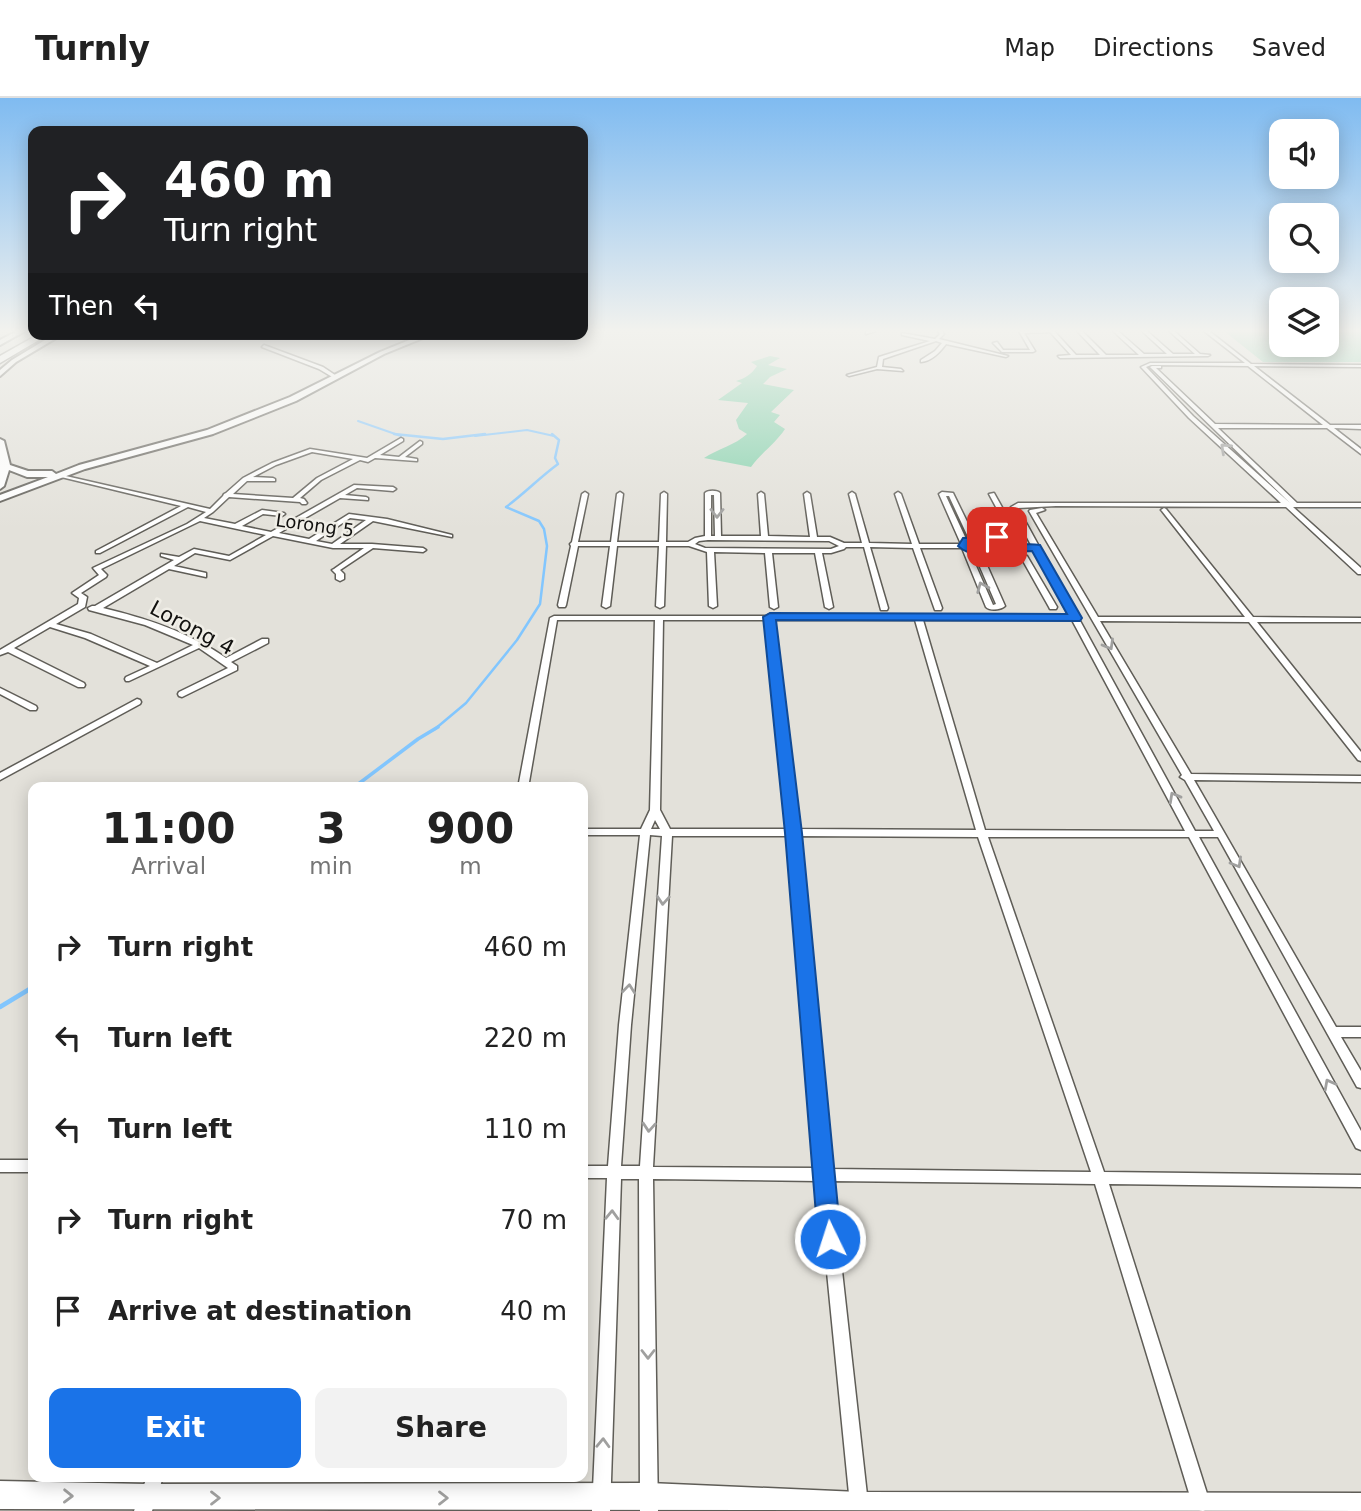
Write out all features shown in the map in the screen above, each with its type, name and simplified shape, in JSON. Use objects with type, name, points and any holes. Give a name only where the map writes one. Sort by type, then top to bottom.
[{"type":"main road","points":[[6,466],[18,472],[37,475],[82,467],[182,441],[297,397]]},
{"type":"main road","points":[[0,441],[6,466],[0,486]]},
{"type":"main road","points":[[0,498],[82,467]]},
{"type":"main road","points":[[0,1495],[148,1495],[377,1488],[601,1504],[1361,1507]]},
{"type":"street","points":[[1173,397],[1191,417],[1296,510]]},
{"type":"street","points":[[1183,397],[1361,572]]},
{"type":"street","points":[[1293,397],[1361,452]]},
{"type":"street","points":[[1213,426],[1361,427]]},
{"type":"street","points":[[0,653],[52,625],[82,605],[83,597],[76,593],[103,575],[97,568],[199,519],[245,479],[308,451],[367,460],[377,457],[401,440]]},
{"type":"street","points":[[401,458],[420,443]]},
{"type":"street","points":[[377,457],[415,460]]},
{"type":"street","points":[[295,499],[318,479],[360,458]]},
{"type":"street","points":[[59,475],[211,511]]},
{"type":"street","points":[[245,479],[273,480]]},
{"type":"street","points":[[230,558],[358,485],[393,489]]},
{"type":"street","points":[[562,605],[584,494]]},
{"type":"street","points":[[606,606],[611,544],[620,494]]},
{"type":"street","points":[[660,606],[664,494]]},
{"type":"street","points":[[708,538],[708,494],[717,494],[718,538]]},
{"type":"street","points":[[761,494],[765,538]]},
{"type":"street","points":[[807,494],[814,539]]},
{"type":"street","points":[[852,494],[884,608]]},
{"type":"street","points":[[898,494],[938,608]]},
{"type":"street","points":[[973,540],[951,494],[942,494],[990,607],[1001,607],[977,551]]},
{"type":"street","points":[[992,494],[1014,534],[997,537],[997,546]]},
{"type":"street","points":[[226,495],[295,499],[304,500],[304,503]]},
{"type":"street","points":[[339,495],[366,499]]},
{"type":"street","points":[[1015,506],[1032,510],[1296,510],[1361,505]]},
{"type":"street","points":[[98,552],[186,506]]},
{"type":"street","points":[[1015,506],[1361,511]]},
{"type":"street","points":[[1015,506],[1361,1144]]},
{"type":"street","points":[[1032,510],[1361,1083]]},
{"type":"street","points":[[1164,510],[1361,758]]},
{"type":"street","points":[[235,527],[262,512],[282,514]]},
{"type":"street","points":[[309,542],[348,516],[450,536]]},
{"type":"street","name":"Lorong 5","points":[[199,519],[333,546],[372,546]]},
{"type":"street","points":[[333,546],[372,519]]},
{"type":"street","points":[[573,544],[690,544],[697,539],[708,538],[765,538],[836,540],[843,545],[964,546],[977,551],[997,546],[1035,546]]},
{"type":"street","points":[[964,546],[973,540],[1025,556],[1054,607]]},
{"type":"street","points":[[690,544],[697,549],[710,550],[818,551],[837,550],[843,545]]},
{"type":"street","points":[[372,546],[423,550]]},
{"type":"street","name":"Lorong 5","points":[[340,579],[340,574],[335,571],[372,546]]},
{"type":"street","points":[[96,608],[195,550],[242,561]]},
{"type":"street","points":[[710,550],[713,606]]},
{"type":"street","points":[[768,550],[774,607]]},
{"type":"street","points":[[818,551],[829,607]]},
{"type":"street","points":[[163,555],[180,559]]},
{"type":"street","points":[[167,566],[203,575]]},
{"type":"street","name":"Lorong 4","points":[[82,605],[132,617],[238,666],[182,694]]},
{"type":"street","points":[[770,617],[794,833],[831,1261],[859,1506]]},
{"type":"street","points":[[918,617],[982,835],[1100,1179],[1201,1506]]},
{"type":"street","points":[[524,782],[554,618],[1076,618]]},
{"type":"street","points":[[1094,618],[1361,620]]},
{"type":"street","points":[[601,1504],[614,1172],[625,1025],[645,832],[655,810],[659,619]]},
{"type":"street","points":[[52,625],[88,636],[158,666]]},
{"type":"street","points":[[226,661],[265,641]]},
{"type":"street","points":[[129,680],[198,646]]},
{"type":"street","points":[[9,649],[81,685]]},
{"type":"street","points":[[0,691],[33,708]]},
{"type":"street","points":[[0,776],[137,702]]},
{"type":"street","points":[[1185,777],[1361,779]]},
{"type":"street","points":[[649,1504],[646,1172],[667,832],[655,810]]},
{"type":"street","points":[[588,832],[1220,834]]},
{"type":"street","points":[[1333,1032],[1361,1032]]},
{"type":"street","points":[[0,1166],[28,1166]]},
{"type":"street","points":[[588,1172],[1361,1181]]},
{"type":"green space","points":[[722,397],[787,397],[771,412],[780,415],[774,422],[785,429],[751,467],[704,458],[747,434],[739,429],[736,420],[748,403],[718,400]]},
{"type":"waterway","points":[[358,421],[396,434]]},
{"type":"waterway","points":[[475,436],[527,430],[554,436]]},
{"type":"waterway","points":[[396,434],[443,439],[485,434]]},
{"type":"waterway","points":[[396,434],[401,436]]},
{"type":"waterway","points":[[436,728],[466,703],[517,640],[540,604],[547,546],[544,529],[539,521],[506,507],[558,464],[555,458],[559,440],[552,434]]},
{"type":"waterway","points":[[1309,507],[1361,507]]},
{"type":"waterway","points":[[361,782],[436,728]]},
{"type":"waterway","points":[[0,1007],[28,990]]},
{"type":"route","points":[[830,1239],[794,833],[770,617],[1076,618],[1036,547],[985,551],[970,550],[963,546],[967,541],[994,541],[997,537]]}]
